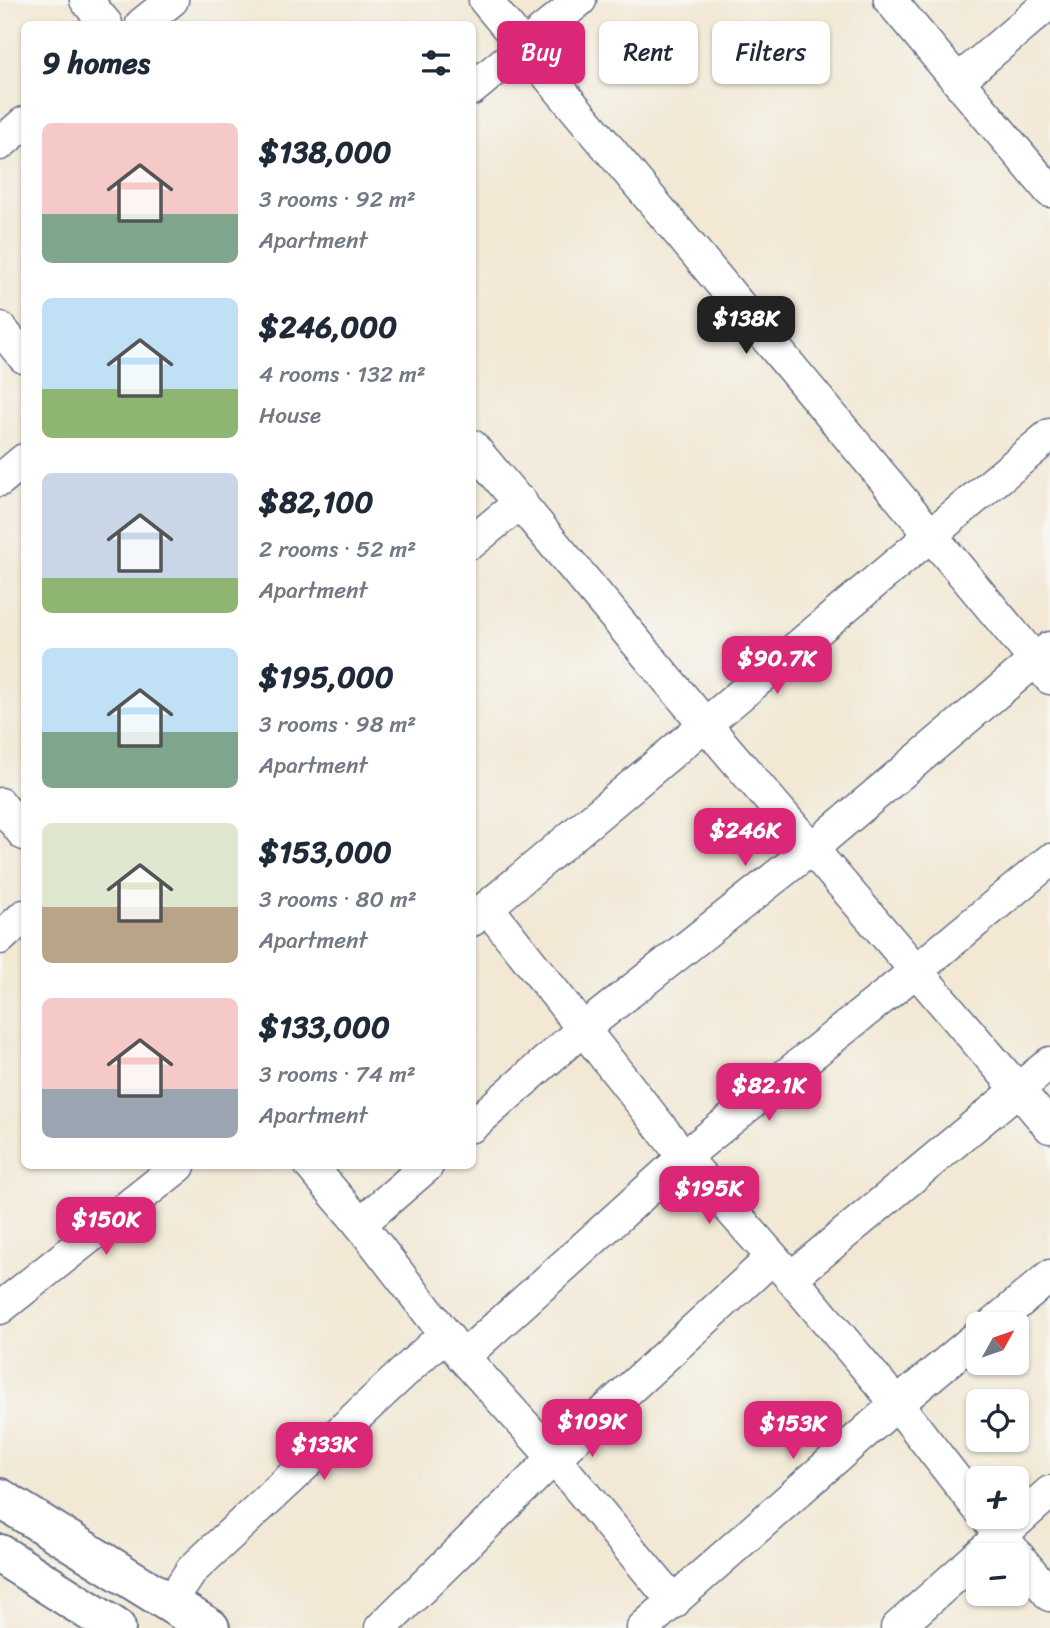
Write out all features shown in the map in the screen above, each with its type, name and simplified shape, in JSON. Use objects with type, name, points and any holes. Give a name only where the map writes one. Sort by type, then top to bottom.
[{"type":"main road","points":[[0,1498],[209,1628]]},
{"type":"main road","points":[[0,1555],[116,1628]]},
{"type":"street","points":[[86,0],[104,21]]},
{"type":"street","points":[[146,21],[172,0]]},
{"type":"street","points":[[485,0],[502,21]]},
{"type":"street","points":[[555,21],[580,0]]},
{"type":"street","points":[[890,0],[1050,191]]},
{"type":"street","points":[[958,81],[1050,2]]},
{"type":"street","points":[[476,86],[497,69]]},
{"type":"street","points":[[476,1123],[583,1029],[1045,662],[929,536],[555,84]]},
{"type":"street","points":[[0,144],[21,126]]},
{"type":"street","points":[[0,328],[21,353]]},
{"type":"street","points":[[966,1493],[897,1404],[684,1157],[583,1029],[480,913],[1050,435]]},
{"type":"street","points":[[476,451],[704,723],[1050,1127]]},
{"type":"street","points":[[0,480],[21,462]]},
{"type":"street","points":[[476,539],[521,502]]},
{"type":"street","points":[[0,804],[21,830]]},
{"type":"street","points":[[170,1603],[192,1570],[454,1345],[1050,860]]},
{"type":"street","points":[[0,938],[21,919]]},
{"type":"street","points":[[381,1628],[554,1458],[781,1268],[1050,1063]]},
{"type":"street","points":[[0,1308],[175,1169]]},
{"type":"street","points":[[313,1169],[360,1224],[454,1345],[554,1458],[674,1602]]},
{"type":"street","points":[[360,1224],[424,1169]]},
{"type":"street","points":[[1007,1312],[1050,1276]]},
{"type":"street","points":[[643,1628],[966,1346]]},
{"type":"street","points":[[1029,1505],[1050,1492]]},
{"type":"street","points":[[897,1628],[991,1529]]},
{"type":"street","points":[[995,1529],[1050,1595]]}]
